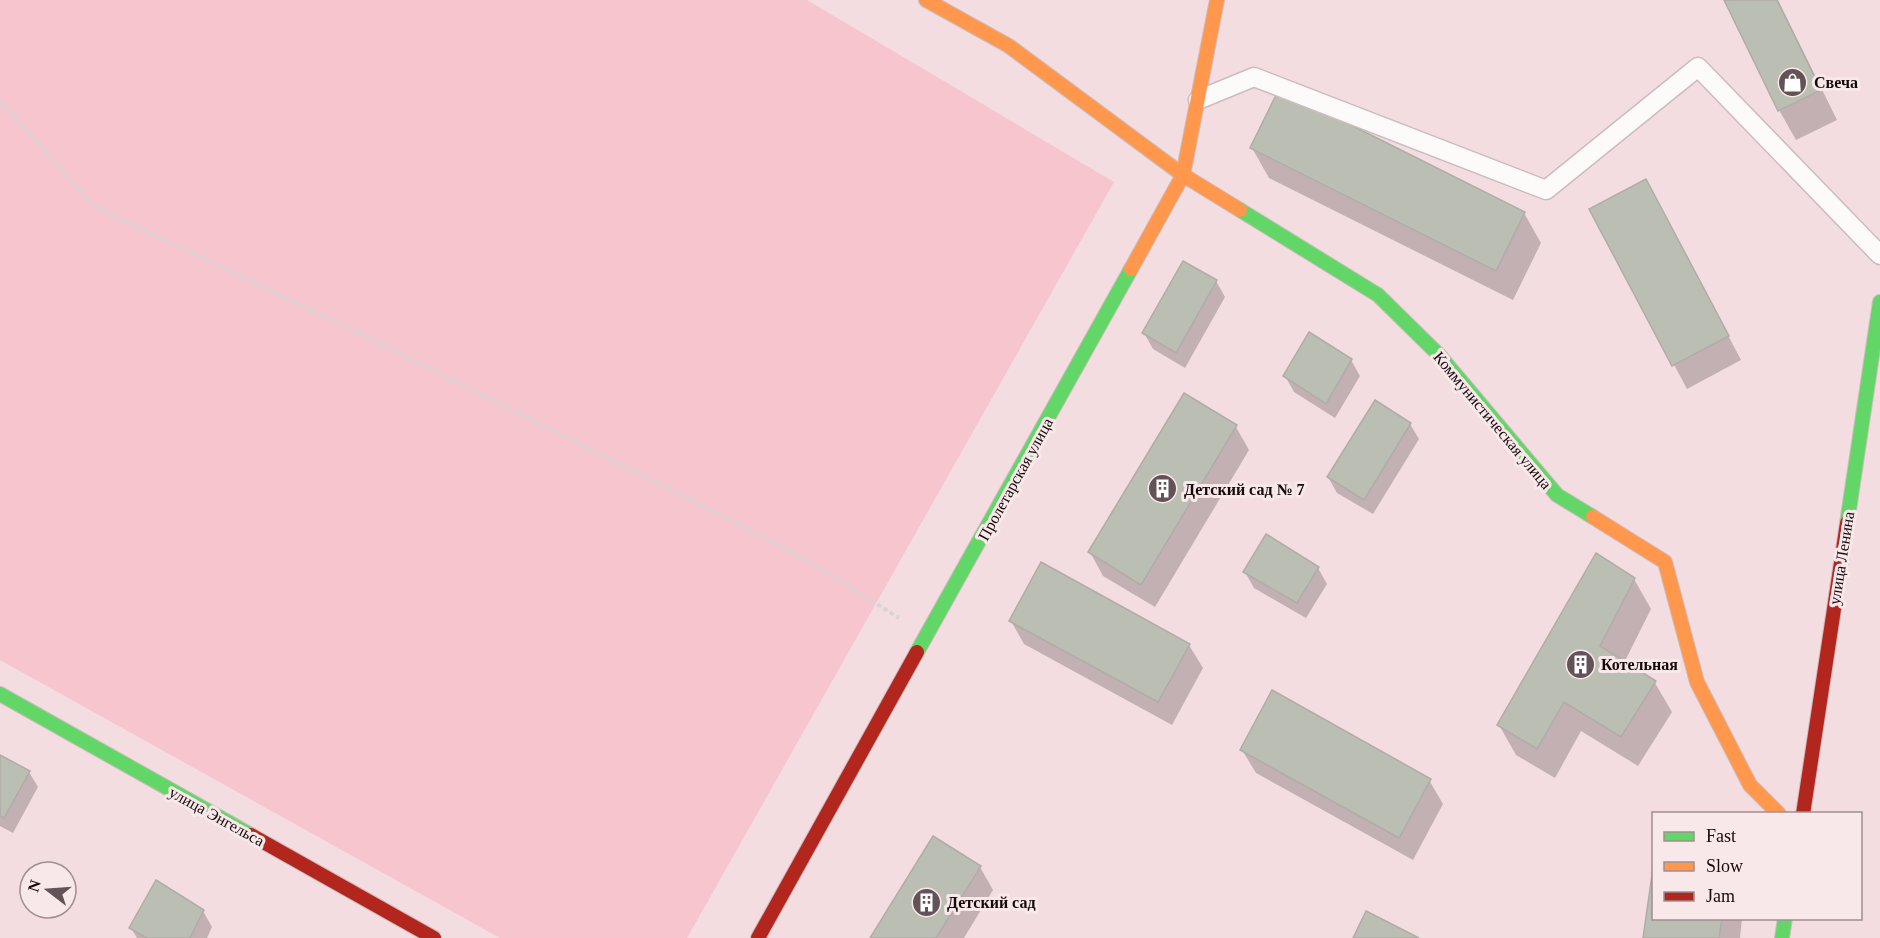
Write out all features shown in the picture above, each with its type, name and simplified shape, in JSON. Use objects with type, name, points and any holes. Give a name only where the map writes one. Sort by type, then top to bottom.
[{"type":"street","name":"Коммунистическая улица","points":[[926,0],[1009,46],[1183,175],[1378,295],[1439,355],[1557,495],[1665,562],[1697,682],[1750,785],[1778,812]]},
{"type":"street","name":"Пролетарская улица","points":[[758,938],[1183,175],[1216,0]]},
{"type":"street","name":"улица Ленина","points":[[1803,812],[1880,302]]},
{"type":"street","name":"улица Энгельса","points":[[0,694],[434,938]]},
{"type":"street","points":[[1782,938],[1785,920]]},
{"type":"lane","points":[[1198,100],[1254,77],[1546,190],[1698,67],[1880,255]]},
{"type":"path","points":[[0,101],[94,206],[351,329],[733,521],[814,565],[928,635]]},
{"type":"shaded area","points":[[0,0],[807,0],[1114,182],[687,938],[500,938],[0,660]]},
{"type":"building","points":[[1724,0],[1777,0],[1821,90],[1778,111]]},
{"type":"building","points":[[1279,89],[1525,212],[1496,271],[1250,148]]},
{"type":"building","points":[[1646,179],[1729,336],[1672,366],[1589,209]]},
{"type":"building","points":[[1183,261],[1217,280],[1176,353],[1142,333]]},
{"type":"building","points":[[1309,332],[1352,359],[1326,404],[1283,376]]},
{"type":"building","name":"Детский сад № 7","points":[[1184,393],[1237,425],[1141,585],[1088,552]]},
{"type":"building","points":[[1375,400],[1411,423],[1364,500],[1327,477]]},
{"type":"building","points":[[1266,534],[1319,567],[1297,603],[1243,572]]},
{"type":"building","name":"Котельная","points":[[1596,553],[1635,578],[1600,646],[1656,681],[1621,737],[1564,702],[1537,749],[1497,725]]},
{"type":"building","points":[[1041,562],[1190,644],[1158,702],[1009,621]]},
{"type":"building","points":[[1272,690],[1431,779],[1399,838],[1240,750]]},
{"type":"building","points":[[0,755],[30,771],[4,818],[0,816]]},
{"type":"building","name":"Детский сад","points":[[933,836],[981,866],[936,938],[870,938]]},
{"type":"building","points":[[1652,875],[1652,920],[1722,920],[1719,938],[1643,938]]},
{"type":"building","points":[[156,880],[204,910],[190,938],[147,938],[129,928]]},
{"type":"building","points":[[1366,911],[1419,938],[1353,938]]},
{"type":"traffic: fast","points":[[1240,210],[1378,295],[1439,355],[1557,495],[1593,517]]},
{"type":"traffic: fast","points":[[917,652],[1131,269]]},
{"type":"traffic: fast","points":[[1847,523],[1880,302]]},
{"type":"traffic: fast","points":[[0,694],[251,835]]},
{"type":"traffic: fast","points":[[1782,938],[1785,920]]},
{"type":"traffic: slow","points":[[926,0],[1009,46],[1183,175],[1240,210]]},
{"type":"traffic: slow","points":[[1131,269],[1183,175],[1217,0]]},
{"type":"traffic: slow","points":[[1593,517],[1665,562],[1697,682],[1750,785],[1777,812]]},
{"type":"traffic: jam","points":[[1803,812],[1847,523]]},
{"type":"traffic: jam","points":[[758,938],[917,652]]},
{"type":"traffic: jam","points":[[251,835],[434,938]]},
{"type":"place","name":"Свеча","points":[[1793,82]]},
{"type":"place","name":"Детский сад № 7","points":[[1163,489]]},
{"type":"place","name":"Котельная","points":[[1580,664]]},
{"type":"place","name":"Детский сад","points":[[926,902]]}]
